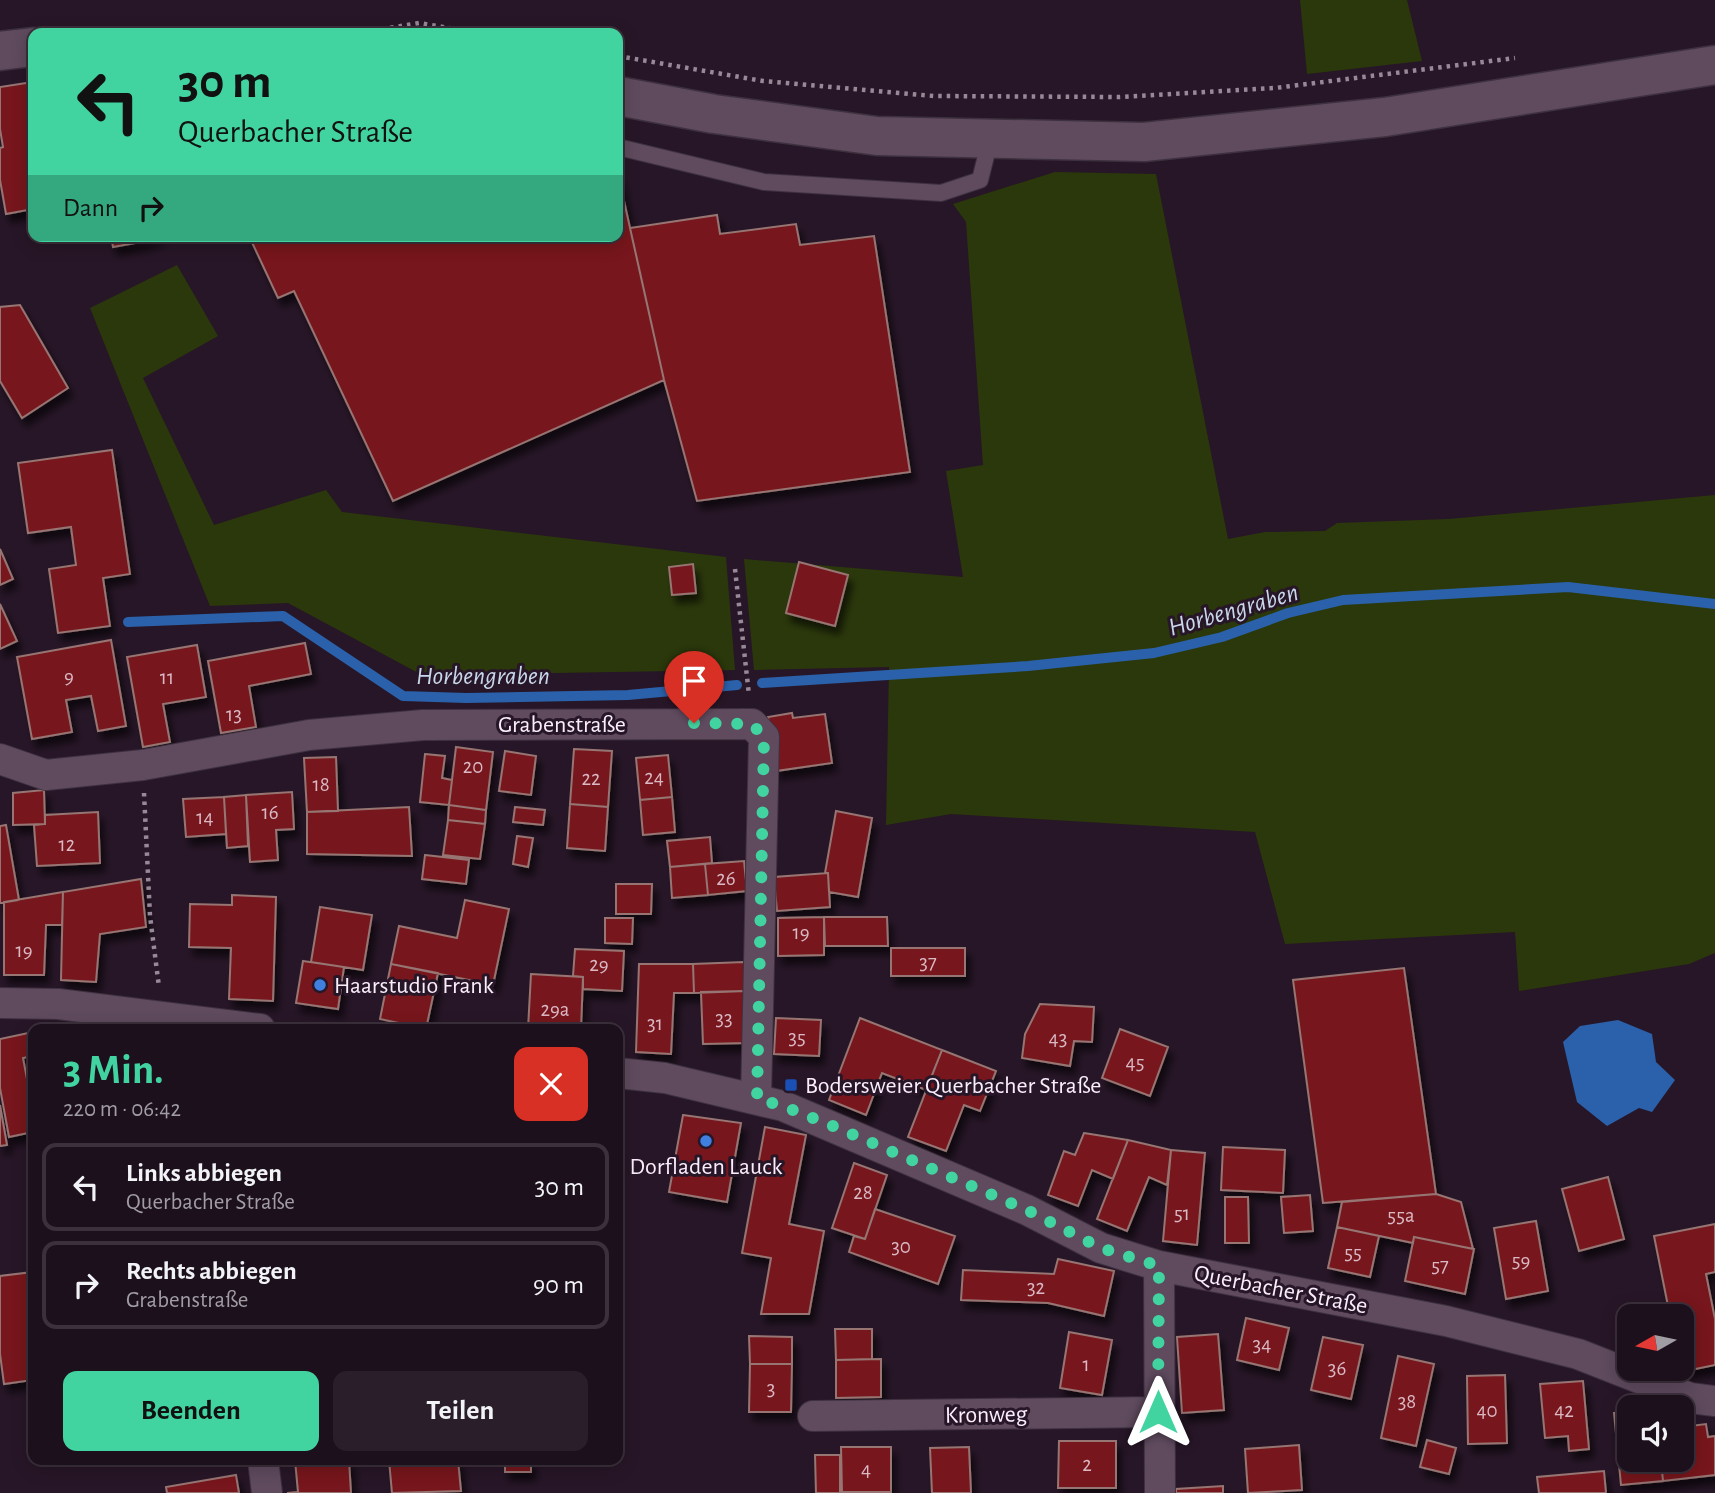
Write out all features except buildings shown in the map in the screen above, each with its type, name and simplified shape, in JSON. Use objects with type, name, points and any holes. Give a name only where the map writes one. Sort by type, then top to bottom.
[{"type":"main road","points":[[0,51],[28,48]]},
{"type":"main road","points":[[623,97],[714,114],[877,136],[1144,142],[1372,119],[1715,65]]},
{"type":"street","name":"Grabenstraße","points":[[0,759],[46,775],[143,765],[309,735],[423,725],[752,724]]},
{"type":"street","points":[[752,724],[764,737],[757,1099]]},
{"type":"street","points":[[0,1003],[58,1004],[163,1016],[190,1024]]},
{"type":"street","name":"Querbacher Straße","points":[[623,1074],[665,1078],[783,1106],[1027,1210],[1101,1248],[1159,1266],[1446,1321],[1578,1354],[1690,1398],[1715,1401]]},
{"type":"street","points":[[1159,1266],[1160,1493]]},
{"type":"street","name":"Kronweg","points":[[813,1416],[1158,1412]]},
{"type":"street","points":[[264,1465],[267,1493]]},
{"type":"lane","points":[[623,148],[764,182],[942,193],[980,180],[990,140]]},
{"type":"path","points":[[389,28],[419,23],[449,28]]},
{"type":"path","points":[[623,57],[763,80],[934,96],[1121,97],[1275,88],[1524,57]]},
{"type":"path","points":[[736,569],[752,724]]},
{"type":"path","points":[[143,765],[150,916],[163,1016]]},
{"type":"green space","points":[[1300,0],[1407,0],[1422,61],[1307,74]]},
{"type":"green space","points":[[1055,172],[1156,174],[1228,539],[1265,532],[1325,531],[1337,523],[1449,519],[1715,495],[1715,953],[1689,964],[1519,991],[1515,932],[1285,944],[1255,832],[951,814],[886,825],[889,667],[754,670],[744,559],[963,577],[946,471],[983,465],[966,222],[953,204]]},
{"type":"green space","points":[[177,265],[218,336],[143,378],[214,525],[326,490],[342,512],[726,557],[735,670],[422,675],[288,603],[210,606],[90,308]]},
{"type":"water","points":[[1618,1020],[1652,1034],[1656,1062],[1675,1080],[1652,1112],[1639,1108],[1607,1126],[1577,1102],[1563,1042],[1580,1026]]},
{"type":"waterway","name":"Horbengraben","points":[[762,683],[1028,666],[1154,653],[1222,637],[1288,613],[1343,600],[1568,587],[1715,604]]},
{"type":"waterway","name":"Horbengraben","points":[[128,622],[283,616],[403,696],[466,698],[628,695],[737,685]]},
{"type":"place","name":"Haarstudio Frank","points":[[320,985]]},
{"type":"place","name":"Bodersweier Querbacher Straße","points":[[791,1085]]},
{"type":"place","name":"Dorfladen Lauck","points":[[706,1141]]},
{"type":"route","points":[[694,723],[752,724],[764,737],[757,1099],[783,1106],[833,1126],[1027,1210],[1101,1248],[1159,1266],[1158,1412]]}]
